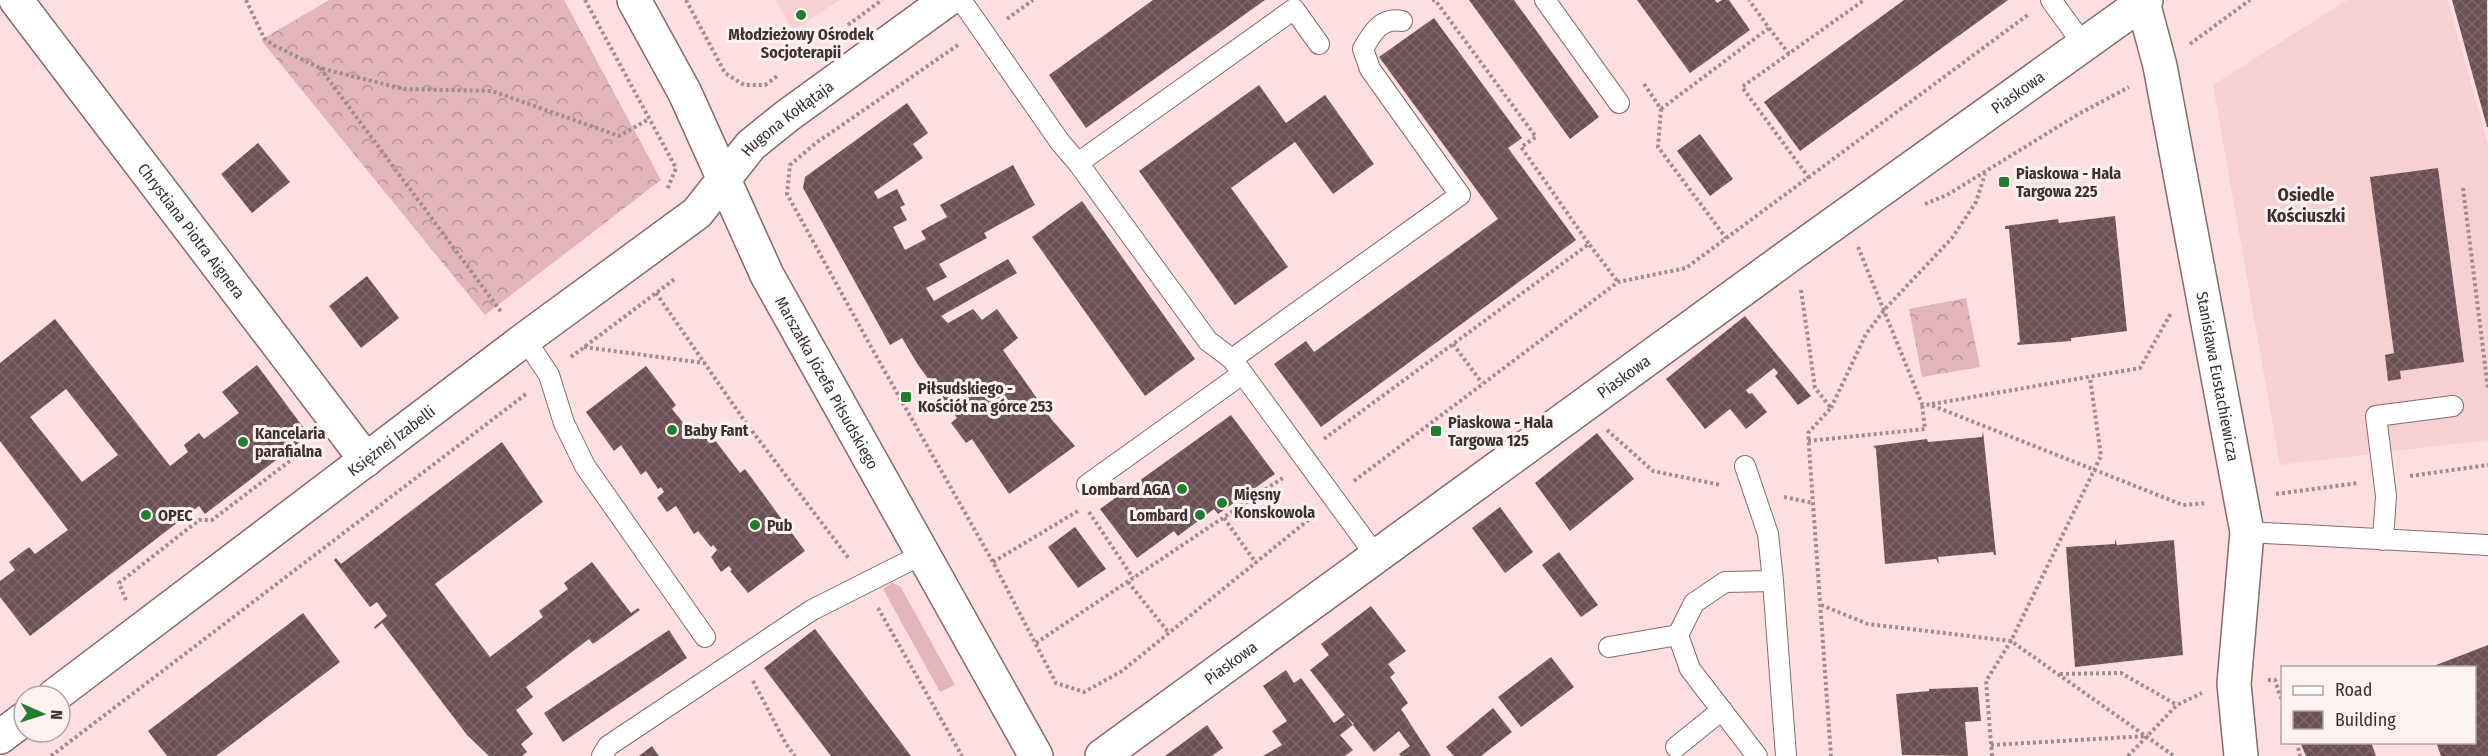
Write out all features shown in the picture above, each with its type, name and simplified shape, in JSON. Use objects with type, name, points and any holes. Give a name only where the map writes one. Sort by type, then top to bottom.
[{"type":"street","name":"Chrystiana Piotra Aignera","points":[[16,0],[366,460]]},
{"type":"street","name":"Marszałka Józefa Piłsudskiego","points":[[634,0],[685,93],[767,275],[1036,756]]},
{"type":"street","name":"Hugona Kołłątaja","points":[[724,181],[751,145],[787,116],[947,0]]},
{"type":"street","name":"Piaskowa","points":[[1102,756],[2145,1]]},
{"type":"street","name":"Stanisława Eustachiewicza","points":[[2145,1],[2160,66],[2247,532],[2234,684],[2241,756]]},
{"type":"street","name":"Księżnej Izabelli","points":[[70,684],[525,339],[697,213],[724,181]]},
{"type":"lane","points":[[961,0],[1060,142],[1078,163],[1208,341],[1237,367],[1376,556]]},
{"type":"lane","points":[[1545,0],[1619,103]]},
{"type":"lane","points":[[2043,3],[2083,44]]},
{"type":"lane","points":[[1078,163],[1294,9],[1319,44]]},
{"type":"lane","points":[[1087,485],[1460,195],[1371,69],[1363,49],[1375,28],[1394,19],[1402,21]]},
{"type":"lane","points":[[525,339],[549,375],[564,423],[585,466],[705,637]]},
{"type":"lane","points":[[2383,540],[2386,496],[2376,416],[2453,406]]},
{"type":"lane","points":[[1745,466],[1768,534],[1786,756]]},
{"type":"lane","points":[[2247,532],[2488,545]]},
{"type":"lane","points":[[602,756],[608,746],[812,610],[923,554]]},
{"type":"lane","points":[[1757,756],[1690,669],[1678,634],[1694,603],[1725,582],[1773,581]]},
{"type":"lane","points":[[1609,647],[1678,634]]},
{"type":"lane","points":[[1676,747],[1722,710]]},
{"type":"path","points":[[246,0],[264,38],[275,46],[320,68],[404,89],[492,92],[619,136],[649,119]]},
{"type":"path","points":[[585,0],[676,168],[666,191]]},
{"type":"path","points":[[686,0],[725,73],[744,85],[765,85],[783,72]]},
{"type":"path","points":[[839,31],[882,0]]},
{"type":"path","points":[[1432,0],[1435,0],[1536,137],[1521,147],[1588,244],[1618,282]]},
{"type":"path","points":[[1749,0],[1788,54]]},
{"type":"path","points":[[1809,178],[1742,87],[1864,0]]},
{"type":"path","points":[[2183,49],[2250,0]]},
{"type":"path","points":[[956,46],[816,143],[790,165],[787,194],[993,562],[1056,683],[1084,692],[1122,671],[1335,499],[1363,473],[1618,282],[1686,268],[2043,3]]},
{"type":"path","points":[[1661,108],[1769,28]]},
{"type":"path","points":[[320,68],[502,314],[512,307]]},
{"type":"path","points":[[1641,81],[1661,108],[1658,147],[1726,238]]},
{"type":"path","points":[[1914,209],[1947,195],[2077,115],[2139,81]]},
{"type":"path","points":[[1831,756],[1808,433],[1831,408],[1866,334],[1885,309],[1952,238],[1976,202],[1986,172]]},
{"type":"path","points":[[2463,188],[2488,389]]},
{"type":"path","points":[[1808,441],[1925,429],[1922,404],[1856,241]]},
{"type":"path","points":[[1036,643],[1282,480],[1302,455],[1588,244]]},
{"type":"path","points":[[51,756],[540,384],[584,347],[675,278]]},
{"type":"path","points":[[1800,279],[1815,388],[1831,408]]},
{"type":"path","points":[[656,293],[746,423],[846,554],[962,756]]},
{"type":"path","points":[[1931,405],[2140,368],[2174,306]]},
{"type":"path","points":[[1453,344],[1482,383]]},
{"type":"path","points":[[584,347],[705,363]]},
{"type":"path","points":[[1992,756],[1986,681],[2011,641],[2101,456],[2090,378]]},
{"type":"path","points":[[1922,404],[1931,405],[2183,506],[2210,502]]},
{"type":"path","points":[[117,607],[126,600],[119,583],[199,520],[212,520],[236,503],[322,437],[321,432],[335,421]]},
{"type":"path","points":[[1605,428],[1653,471]]},
{"type":"path","points":[[993,562],[1085,507],[1133,578]]},
{"type":"path","points":[[1224,518],[1256,563]]},
{"type":"path","points":[[1128,582],[1170,633]]},
{"type":"path","points":[[1821,605],[1868,624],[2011,641],[2174,756]]},
{"type":"path","points":[[741,658],[786,744],[795,756]]},
{"type":"path","points":[[2060,674],[2121,673],[2177,705]]},
{"type":"path","points":[[2258,680],[2276,680],[2281,695]]},
{"type":"path","points":[[2128,756],[2177,705],[2194,697]]},
{"type":"path","points":[[1991,745],[2148,736]]},
{"type":"shaded area","name":"Młodzieżowy Ośrodek Socjoterapii","points":[[775,0],[840,0],[793,30]]},
{"type":"shaded area","points":[[2347,0],[2448,0],[2488,145],[2488,440],[2280,465],[2213,85]]},
{"type":"green space","points":[[329,0],[564,0],[661,180],[485,315],[261,40]]},
{"type":"green space","points":[[1966,298],[1980,367],[1922,377],[1909,309]]},
{"type":"green space","points":[[892,583],[900,586],[955,685],[940,692],[883,589]]},
{"type":"building","points":[[1153,0],[1265,0],[1086,128],[1049,75]]},
{"type":"building","points":[[1469,0],[1514,0],[1599,117],[1570,139]]},
{"type":"building","points":[[1637,0],[1715,0],[1717,3],[1729,0],[1750,30],[1690,73]]},
{"type":"building","points":[[1904,0],[2008,0],[1800,151],[1764,102]]},
{"type":"building","points":[[2452,0],[2487,0],[2488,127],[2487,127]]},
{"type":"building","points":[[1434,18],[1522,138],[1508,148],[1576,240],[1321,427],[1274,364],[1306,341],[1314,352],[1498,219],[1379,57]]},
{"type":"building","points":[[1259,85],[1286,123],[1325,95],[1374,164],[1333,194],[1295,142],[1231,188],[1288,267],[1235,305],[1139,171]]},
{"type":"building","points":[[907,103],[928,133],[913,144],[923,158],[874,192],[878,199],[897,189],[905,205],[900,207],[907,220],[893,227],[905,250],[926,239],[921,231],[947,217],[940,205],[1013,165],[1035,205],[984,233],[987,238],[939,264],[947,277],[926,288],[934,301],[1008,259],[1017,273],[941,316],[948,323],[973,309],[982,320],[997,309],[1018,338],[1003,350],[1052,420],[1075,446],[1009,494],[972,439],[966,443],[951,423],[957,418],[918,365],[902,338],[890,345],[803,188],[805,177]]},
{"type":"building","points":[[1700,134],[1733,179],[1710,196],[1677,151]]},
{"type":"building","points":[[258,143],[290,182],[252,213],[221,174]]},
{"type":"building","points":[[2438,168],[2464,362],[2400,371],[2401,379],[2388,381],[2385,355],[2394,353],[2370,177]]},
{"type":"building","points":[[1082,201],[1195,359],[1145,396],[1032,237]]},
{"type":"building","points":[[2115,216],[2127,331],[2071,338],[2071,341],[2018,345],[2017,343],[2020,342],[2009,229],[2005,229],[2005,226],[2058,219],[2059,223]]},
{"type":"building","points":[[367,276],[399,318],[361,348],[329,306]]},
{"type":"building","points":[[1745,316],[1811,396],[1798,405],[1775,376],[1778,373],[1774,368],[1746,390],[1749,394],[1752,393],[1767,412],[1746,429],[1730,409],[1705,429],[1666,379]]},
{"type":"building","points":[[55,319],[170,466],[188,452],[184,445],[199,433],[204,439],[239,413],[222,392],[257,365],[309,435],[205,514],[199,506],[30,636],[0,597],[0,581],[15,570],[9,562],[29,547],[35,554],[68,530],[0,441],[0,363]],"holes":[[[66,389],[118,455],[82,482],[30,417]]]},
{"type":"building","points":[[646,366],[676,405],[672,409],[689,430],[701,422],[740,473],[745,469],[805,551],[748,593],[730,571],[732,570],[729,566],[721,572],[711,557],[717,550],[713,545],[711,547],[698,531],[694,534],[676,506],[667,512],[657,498],[664,492],[661,487],[658,489],[646,471],[641,475],[621,445],[614,451],[586,412]]},
{"type":"building","points":[[1231,415],[1275,474],[1218,514],[1214,509],[1178,536],[1174,531],[1137,558],[1100,509]]},
{"type":"building","points":[[1983,431],[1996,555],[1993,552],[1938,557],[1939,564],[1936,559],[1885,564],[1876,449],[1873,446],[1927,439],[1928,442],[1982,437]]},
{"type":"building","points":[[1597,433],[1634,479],[1570,531],[1535,483]]},
{"type":"building","points":[[502,442],[543,502],[435,584],[490,657],[543,617],[539,611],[568,589],[564,583],[592,562],[631,613],[638,608],[640,610],[593,644],[589,639],[526,687],[533,697],[516,710],[533,734],[521,744],[527,752],[522,756],[489,756],[467,735],[382,623],[375,629],[374,627],[387,616],[377,602],[370,607],[334,560],[336,558],[341,564]]},
{"type":"building","points":[[1500,507],[1533,552],[1505,573],[1472,528]]},
{"type":"building","points":[[1075,527],[1106,569],[1078,588],[1048,547]]},
{"type":"building","points":[[2115,539],[2117,545],[2174,540],[2183,655],[2075,667],[2066,547],[2115,544]]},
{"type":"building","points":[[1559,552],[1598,605],[1581,617],[1542,565]]},
{"type":"building","points":[[1371,606],[1406,651],[1388,664],[1395,673],[1390,677],[1408,703],[1401,709],[1431,756],[1401,756],[1399,754],[1410,746],[1399,731],[1374,752],[1310,670],[1329,655],[1321,644]]},
{"type":"building","points":[[303,613],[340,662],[216,756],[167,756],[148,731]]},
{"type":"building","points":[[815,629],[911,756],[831,756],[764,668]]},
{"type":"building","points":[[669,630],[687,658],[563,742],[544,713]]},
{"type":"building","points":[[2488,645],[2488,756],[2441,756],[2437,744],[2476,744],[2476,666],[2434,666]]},
{"type":"building","points":[[1551,657],[1574,687],[1521,727],[1498,697]]},
{"type":"building","points":[[1286,670],[1294,683],[1301,678],[1334,723],[1345,715],[1354,724],[1340,735],[1353,750],[1345,756],[1263,756],[1282,745],[1272,731],[1287,721],[1263,686]]},
{"type":"building","points":[[1978,687],[1981,721],[1965,722],[1968,756],[1902,755],[1896,694],[1929,691],[1929,689]]},
{"type":"building","points":[[1493,708],[1512,732],[1481,756],[1454,756],[1446,747]]},
{"type":"building","points":[[1207,725],[1223,748],[1212,756],[1165,756]]},
{"type":"building","points":[[2301,744],[2372,744],[2376,756],[2306,756]]},
{"type":"building","points":[[652,746],[659,756],[639,756]]},
{"type":"place","name":"Młodzieżowy Ośrodek Socjoterapii","points":[[801,15]]},
{"type":"place","name":"Piaskowa - Hala Targowa 225","points":[[2004,182]]},
{"type":"place","name":"Piłsudskiego - Kościół na górce 253","points":[[906,397]]},
{"type":"place","name":"Baby Fant","points":[[672,430]]},
{"type":"place","name":"Piaskowa - Hala Targowa 125","points":[[1436,431]]},
{"type":"place","name":"Kancelaria parafialna","points":[[243,442]]},
{"type":"place","name":"Lombard AGA","points":[[1182,489]]},
{"type":"place","name":"Mięsny Konskowola","points":[[1222,503]]},
{"type":"place","name":"OPEC","points":[[146,515]]},
{"type":"place","name":"Lombard","points":[[1200,515]]},
{"type":"place","name":"Pub","points":[[755,525]]},
{"type":"district","name":"Osiedle Kościuszki","points":[[2306,205]]}]
